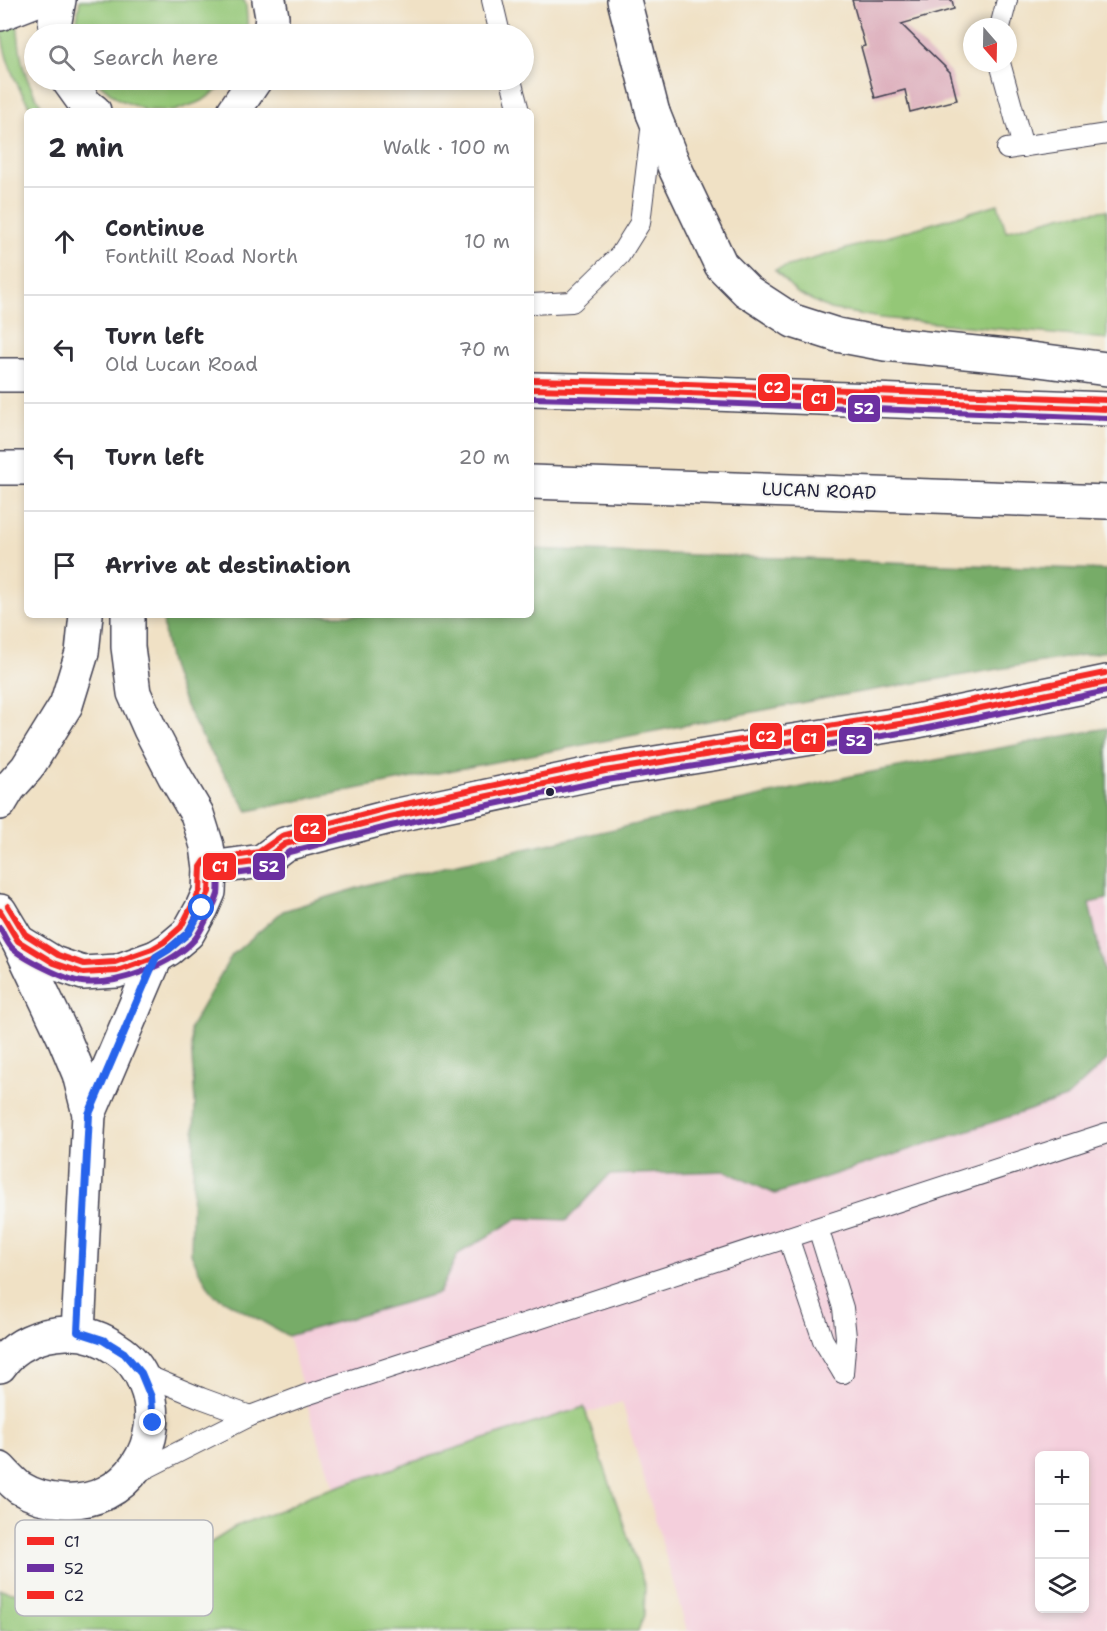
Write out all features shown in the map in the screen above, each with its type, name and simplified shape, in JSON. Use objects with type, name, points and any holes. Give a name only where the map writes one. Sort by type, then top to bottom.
[{"type":"main road","points":[[0,14],[36,0]]},
{"type":"main road","points":[[55,24],[58,0]]},
{"type":"main road","points":[[269,0],[271,24]]},
{"type":"main road","points":[[624,0],[652,113],[675,168],[721,265],[747,291],[793,321],[837,335],[885,344],[1017,357],[1107,369]]},
{"type":"main road","points":[[75,90],[90,108]]},
{"type":"main road","points":[[236,108],[248,90]]},
{"type":"main road","points":[[534,389],[1107,409]]},
{"type":"main road","name":"LUCAN ROAD","points":[[534,482],[1107,502]]},
{"type":"main road","points":[[0,803],[9,788],[27,768],[66,705],[82,652],[86,618]]},
{"type":"main road","points":[[18,941],[54,963],[83,973],[117,971],[156,957],[188,933],[209,892],[210,868],[207,846],[197,814],[160,748],[134,693],[128,647],[128,618]]},
{"type":"main road","points":[[210,868],[262,861],[285,844],[389,817],[605,771],[912,722],[1107,682]]},
{"type":"main road","points":[[0,911],[18,941],[64,1038],[79,1074],[89,1114],[78,1332]]},
{"type":"main road","points":[[89,1114],[156,957]]},
{"type":"main road","points":[[0,1366],[24,1344],[50,1334],[78,1332],[103,1340],[124,1353],[141,1373],[151,1397],[153,1423],[146,1452],[130,1476],[105,1494],[77,1502],[47,1500],[20,1488],[0,1469]]},
{"type":"lane","points":[[492,0],[498,24]]},
{"type":"lane","points":[[1002,18],[1007,0]]},
{"type":"lane","points":[[1002,72],[1015,148],[1107,134]]},
{"type":"lane","points":[[514,90],[518,108]]},
{"type":"lane","points":[[534,304],[572,302],[620,255],[640,223],[652,113]]},
{"type":"lane","points":[[130,1476],[250,1416],[306,1395],[1107,1133]]},
{"type":"lane","points":[[788,1237],[823,1340],[843,1372],[846,1337],[843,1308],[818,1228]]},
{"type":"lane","points":[[141,1373],[250,1416]]},
{"type":"shaded area","points":[[1107,728],[1107,1631],[687,1631],[622,1402],[335,1491],[288,1336],[213,1294],[191,1253],[195,1102],[190,1028],[232,955],[283,911],[377,882],[856,775]]},
{"type":"green space","points":[[80,0],[244,0],[247,24],[76,24]]},
{"type":"green space","points":[[17,19],[24,67],[24,90],[32,90],[43,108],[31,108],[16,82],[4,48],[2,27]]},
{"type":"green space","points":[[107,90],[218,90],[202,101],[182,108],[140,108],[118,99]]},
{"type":"green space","points":[[998,204],[1006,231],[1064,215],[1107,210],[1107,339],[880,318],[830,309],[797,293],[775,270]]},
{"type":"green space","points":[[534,549],[1107,570],[1107,651],[826,698],[248,811],[192,718],[172,668],[163,618],[534,618]]},
{"type":"green space","points":[[1107,728],[1107,899],[1089,903],[1107,984],[1107,1060],[1066,1098],[775,1194],[725,1171],[609,1175],[567,1220],[518,1218],[458,1254],[439,1293],[288,1336],[213,1294],[191,1253],[195,1102],[190,1028],[232,955],[283,911],[377,882],[856,775]]},
{"type":"green space","points":[[584,1407],[645,1587],[644,1615],[638,1631],[0,1631],[0,1590],[15,1592],[15,1616],[213,1616],[213,1541],[234,1528],[311,1495]]},
{"type":"building","points":[[852,0],[952,0],[954,9],[901,24],[950,72],[957,100],[910,112],[905,90],[875,98],[861,47],[865,46]]},
{"type":"transit line","name":"C2","points":[[534,380],[1107,400]]},
{"type":"transit line","name":"C1","points":[[534,389],[1107,409]]},
{"type":"transit line","name":"52","points":[[534,398],[1107,418]]},
{"type":"transit line","name":"C2","points":[[8,906],[25,934],[58,955],[84,964],[115,962],[152,949],[181,927],[200,890],[201,867],[205,861],[259,852],[282,836],[387,808],[603,762],[910,713],[1105,673]]},
{"type":"transit line","name":"C1","points":[[0,911],[18,941],[54,963],[83,973],[117,971],[156,957],[188,933],[209,892],[210,868],[262,861],[285,844],[389,817],[605,771],[912,722],[1107,682]]},
{"type":"transit line","name":"52","points":[[0,928],[12,948],[46,968],[82,982],[111,981],[158,965],[195,939],[216,898],[219,876],[264,870],[289,852],[391,826],[607,780],[913,731],[1107,691]]},
{"type":"route","points":[[153,1423],[151,1397],[141,1373],[124,1353],[103,1340],[78,1332],[89,1114],[156,957],[188,933],[202,908]]}]
